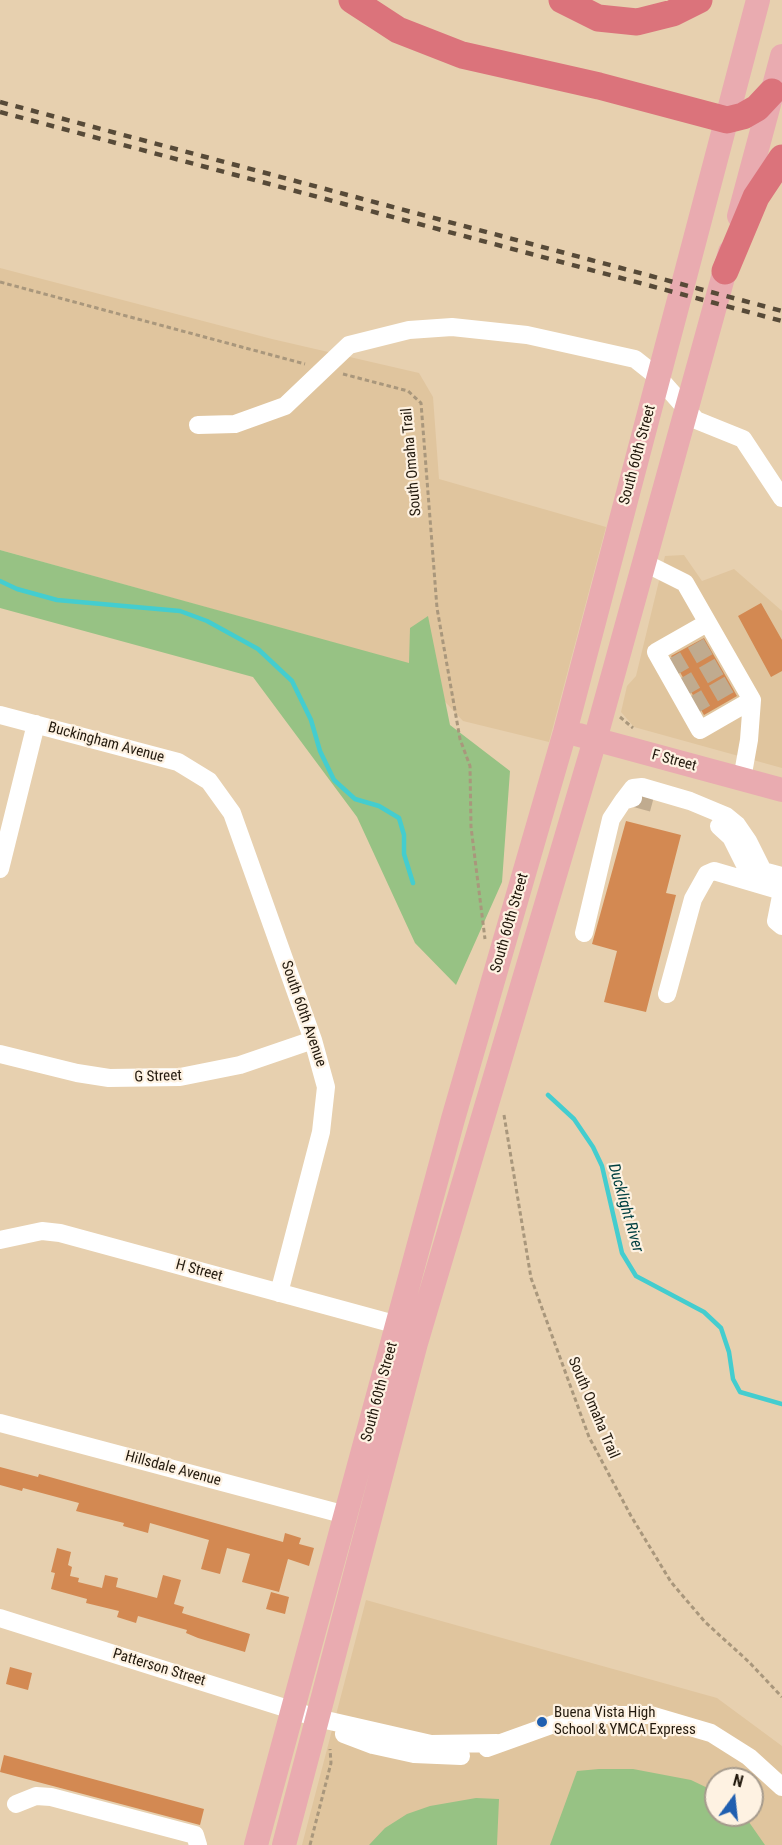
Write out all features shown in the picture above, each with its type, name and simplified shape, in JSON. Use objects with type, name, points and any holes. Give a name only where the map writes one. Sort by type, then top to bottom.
[{"type":"highway","points":[[352,0],[398,30],[462,55],[599,86],[727,120],[743,116],[757,108],[772,92]]},
{"type":"highway","points":[[562,0],[598,18],[637,22],[673,13],[699,0]]},
{"type":"highway","points":[[724,271],[756,196],[782,158]]},
{"type":"main road","name":"South 60th Street","points":[[256,1845],[453,1119],[565,732],[758,0]]},
{"type":"main road","name":"South 60th Street","points":[[284,1845],[322,1723],[429,1298],[595,740],[687,412],[782,56]]},
{"type":"main road","name":"F Street","points":[[565,732],[782,790]]},
{"type":"street","points":[[198,425],[235,424],[285,406],[349,345],[409,330],[452,327],[573,344],[635,359],[658,378],[696,420],[743,439],[782,498]]},
{"type":"street","points":[[645,563],[685,583],[707,622],[713,643],[735,682],[752,700],[748,751],[742,779]]},
{"type":"street","points":[[707,622],[656,652],[689,708],[699,730],[752,700]]},
{"type":"street","name":"Buckingham Avenue","points":[[0,715],[178,762],[209,781]]},
{"type":"street","points":[[0,869],[36,724]]},
{"type":"street","name":"South 60th Avenue","points":[[209,781],[228,804],[238,826],[323,1070],[326,1110],[279,1293]]},
{"type":"street","points":[[584,933],[611,819],[629,800],[633,788],[642,787],[720,826],[731,837],[749,873],[761,884]]},
{"type":"street","points":[[657,804],[681,805],[726,816],[742,833],[763,870],[782,876]]},
{"type":"street","points":[[667,994],[693,898],[704,878],[714,871],[782,891],[776,921],[782,926]]},
{"type":"street","name":"G Street","points":[[0,1054],[77,1073],[109,1078],[180,1077],[240,1065],[313,1040]]},
{"type":"street","name":"H Street","points":[[0,1240],[42,1231],[60,1233],[398,1325]]},
{"type":"street","name":"Hillsdale Avenue","points":[[0,1423],[346,1515]]},
{"type":"street","name":"Patterson Street","points":[[0,1618],[293,1709],[322,1723],[431,1744],[497,1743],[565,1720],[597,1715],[650,1715],[711,1733],[749,1757],[782,1787]]},
{"type":"street","points":[[16,1804],[36,1796],[51,1797],[195,1835],[198,1845]]},
{"type":"path","name":"South Omaha Trail","points":[[0,282],[408,391],[421,403],[437,608],[460,739],[470,766],[471,826],[485,943]]},
{"type":"path","name":"South Omaha Trail","points":[[503,1108],[531,1278],[589,1437],[631,1516],[671,1582],[705,1622],[749,1662],[782,1697]]},
{"type":"path","points":[[310,1845],[331,1763],[322,1723]]},
{"type":"shaded area","points":[[0,268],[272,339],[419,373],[433,397],[439,479],[606,527],[549,742],[463,721],[410,664],[0,550]]},
{"type":"shaded area","points":[[684,555],[702,581],[734,569],[782,611],[782,768],[634,727],[621,712],[627,686],[636,676],[665,556]]},
{"type":"shaded area","name":"Buena Vista High School & YMCA Express","points":[[366,1600],[717,1698],[782,1746],[782,1845],[302,1845]]},
{"type":"green space","points":[[0,550],[409,663],[410,628],[428,616],[450,725],[510,771],[502,882],[456,985],[415,943],[357,817],[253,677],[0,608]]},
{"type":"green space","points":[[633,1769],[691,1780],[704,1786],[704,1827],[752,1827],[765,1845],[550,1845],[577,1771]]},
{"type":"green space","points":[[476,1798],[499,1799],[497,1845],[369,1845],[385,1828],[407,1814],[430,1806]]},
{"type":"building","points":[[761,603],[782,640],[782,671],[771,677],[738,616]]},
{"type":"building","points":[[704,638],[737,696],[704,715],[671,656]]},
{"type":"building","points":[[626,821],[681,835],[666,893],[676,895],[646,1012],[604,1002],[617,951],[592,944]]},
{"type":"building","points":[[0,1467],[38,1477],[39,1474],[283,1542],[285,1533],[301,1538],[299,1544],[314,1548],[309,1566],[288,1559],[279,1592],[242,1582],[250,1554],[227,1548],[220,1574],[201,1569],[209,1540],[150,1523],[148,1533],[123,1526],[124,1523],[76,1511],[79,1503],[23,1488],[22,1491],[0,1485]]},
{"type":"building","points":[[57,1548],[71,1552],[68,1565],[72,1567],[70,1576],[79,1578],[78,1582],[102,1588],[105,1575],[118,1578],[116,1587],[157,1598],[163,1575],[181,1580],[174,1604],[184,1607],[182,1613],[250,1634],[245,1652],[198,1638],[186,1633],[187,1630],[138,1616],[136,1623],[117,1617],[119,1611],[86,1603],[87,1599],[51,1589],[55,1573],[51,1572]]},
{"type":"building","points":[[271,1592],[289,1597],[285,1614],[266,1609]]},
{"type":"building","points":[[10,1667],[32,1673],[28,1690],[6,1684]]},
{"type":"building","points":[[4,1755],[204,1809],[200,1825],[0,1772]]},
{"type":"waterway","points":[[0,581],[17,589],[57,600],[180,611],[207,621],[258,649],[292,681],[311,720],[320,751],[334,780],[355,799],[379,806],[399,818],[404,835],[404,854],[413,883]]},
{"type":"waterway","name":"Ducklight River","points":[[548,1095],[574,1119],[593,1147],[602,1166],[622,1253],[636,1276],[704,1312],[721,1328],[729,1352],[733,1379],[740,1392],[782,1404]]},
{"type":"tunnel","points":[[669,669],[709,646]]},
{"type":"tunnel","points":[[680,689],[720,666]]},
{"type":"tunnel","points":[[690,707],[730,684]]},
{"type":"tunnel","points":[[635,798],[657,804]]},
{"type":"railway","points":[[0,102],[782,311]]},
{"type":"railway","points":[[0,112],[782,321]]},
{"type":"place","name":"Buena Vista High School & YMCA Express","points":[[542,1722]]}]
